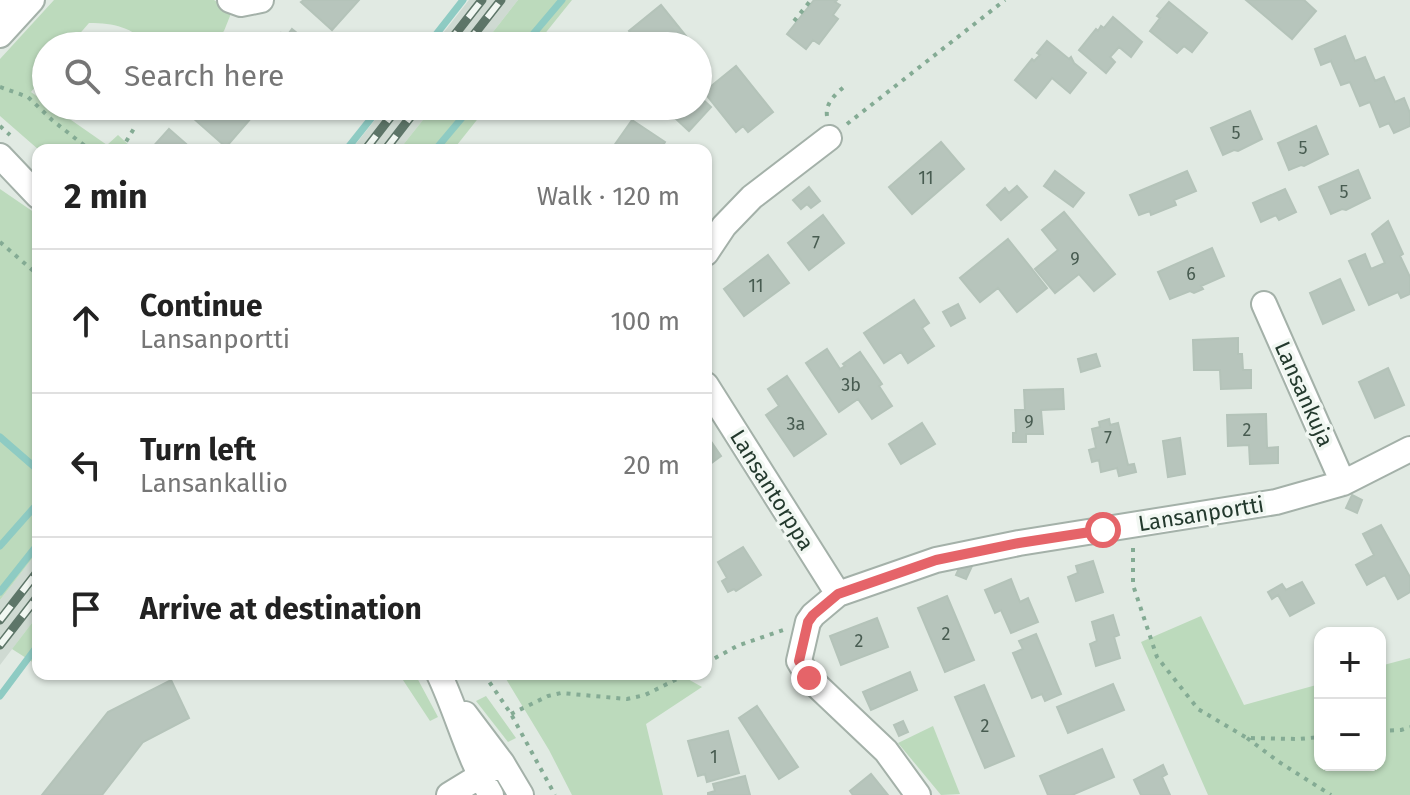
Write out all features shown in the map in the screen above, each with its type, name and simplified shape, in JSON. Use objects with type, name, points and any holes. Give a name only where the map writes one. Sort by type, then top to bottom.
[{"type":"street","points":[[0,9],[8,0]]},
{"type":"street","points":[[0,35],[32,0]]},
{"type":"street","points":[[230,0],[241,4],[261,0]]},
{"type":"street","points":[[712,244],[724,226],[752,197],[829,138]]},
{"type":"street","points":[[0,156],[32,190]]},
{"type":"street","points":[[0,177],[32,199]]},
{"type":"street","name":"Lansankuja","points":[[1264,304],[1343,483]]},
{"type":"street","name":"Lansantorppa","points":[[712,394],[838,594]]},
{"type":"street","name":"Lansanportti","points":[[808,622],[838,594],[936,560],[1019,543],[1276,502],[1343,483],[1410,449]]},
{"type":"street","points":[[808,622],[799,661],[809,678],[886,751],[918,795]]},
{"type":"street","points":[[444,684],[502,763],[521,795]]},
{"type":"street","points":[[444,684],[485,786]]},
{"type":"street","points":[[449,795],[485,786],[502,763]]},
{"type":"path","points":[[794,21],[811,0]]},
{"type":"path","points":[[829,138],[1005,0]]},
{"type":"path","points":[[829,138],[826,108],[833,96],[847,84]]},
{"type":"path","points":[[0,87],[32,101]]},
{"type":"path","points":[[52,120],[82,144]]},
{"type":"path","points":[[125,144],[136,125]]},
{"type":"path","points":[[0,242],[32,270]]},
{"type":"path","points":[[1130,525],[1134,554],[1133,585],[1157,657],[1198,709],[1331,795]]},
{"type":"path","points":[[712,660],[737,646],[808,622]]},
{"type":"path","points":[[488,680],[511,714],[555,795]]},
{"type":"path","points":[[511,714],[561,693],[627,699],[645,695],[675,680]]},
{"type":"path","points":[[1386,731],[1410,727]]},
{"type":"path","points":[[1247,738],[1314,738]]},
{"type":"shaded area","points":[[469,0],[518,0],[493,32],[444,32]]},
{"type":"shaded area","points":[[375,120],[423,120],[404,144],[356,144]]},
{"type":"shaded area","points":[[32,559],[32,623],[0,665],[0,600]]},
{"type":"green space","points":[[54,0],[214,0],[232,11],[223,32],[132,32],[122,27],[89,23],[81,32],[32,32],[32,120],[71,120],[106,144],[32,144],[0,116],[0,59]]},
{"type":"green space","points":[[518,0],[572,0],[546,32],[493,32]]},
{"type":"green space","points":[[423,120],[477,120],[458,144],[404,144]]},
{"type":"green space","points":[[118,135],[128,144],[108,144]]},
{"type":"green space","points":[[0,189],[32,211],[32,559],[0,600]]},
{"type":"green space","points":[[1201,616],[1244,705],[1314,686],[1314,771],[1386,771],[1386,664],[1410,658],[1410,795],[1208,795],[1141,642]]},
{"type":"green space","points":[[32,623],[32,662],[12,649]]},
{"type":"green space","points":[[403,680],[418,680],[438,717],[430,721]]},
{"type":"green space","points":[[507,680],[690,680],[702,687],[646,724],[663,795],[572,795]]},
{"type":"green space","points":[[486,696],[516,738],[508,742],[476,701]]},
{"type":"green space","points":[[933,726],[960,794],[941,795],[898,743]]},
{"type":"building","points":[[359,0],[332,30],[301,2]]},
{"type":"building","points":[[814,0],[837,0],[835,2],[840,5],[833,15],[838,19],[819,44],[813,40],[806,49],[787,34]]},
{"type":"building","points":[[1246,0],[1304,0],[1316,11],[1292,39]]},
{"type":"building","points":[[1169,2],[1207,33],[1192,52],[1184,46],[1177,53],[1150,31]]},
{"type":"building","points":[[661,5],[683,32],[630,32]]},
{"type":"building","points":[[1113,17],[1142,42],[1131,57],[1119,47],[1110,57],[1115,62],[1106,73],[1079,50],[1096,29],[1104,28]]},
{"type":"building","points":[[1345,36],[1355,61],[1365,57],[1375,81],[1384,77],[1395,102],[1404,98],[1410,113],[1410,126],[1394,133],[1389,123],[1380,127],[1370,102],[1360,106],[1350,82],[1341,85],[1331,61],[1321,65],[1315,49]]},
{"type":"building","points":[[1047,41],[1069,59],[1071,57],[1086,73],[1070,93],[1052,78],[1036,98],[1015,80],[1032,59],[1034,61],[1040,55],[1037,53]]},
{"type":"building","points":[[736,66],[773,112],[748,132],[743,126],[736,132],[712,102],[712,86]]},
{"type":"building","points":[[1250,111],[1262,139],[1223,155],[1211,128]]},
{"type":"building","points":[[195,120],[249,120],[229,144],[223,144]]},
{"type":"building","points":[[632,120],[665,142],[664,144],[615,144]]},
{"type":"building","points":[[677,120],[699,120],[689,131]]},
{"type":"building","points":[[1316,126],[1328,154],[1289,170],[1278,143]]},
{"type":"building","points":[[169,129],[186,144],[155,144]]},
{"type":"building","points":[[941,142],[964,169],[912,214],[889,187]]},
{"type":"building","points":[[1358,170],[1370,198],[1331,214],[1319,187]]},
{"type":"building","points":[[1055,171],[1084,193],[1073,207],[1044,186]]},
{"type":"building","points":[[1187,171],[1196,191],[1174,200],[1176,205],[1151,215],[1150,211],[1139,215],[1130,195]]},
{"type":"building","points":[[1017,186],[1027,197],[1001,220],[987,205],[1005,188],[1009,193]]},
{"type":"building","points":[[809,187],[820,201],[811,208],[807,204],[801,209],[793,200]]},
{"type":"building","points":[[1285,189],[1296,212],[1279,220],[1276,215],[1261,222],[1253,203]]},
{"type":"building","points":[[1064,212],[1115,274],[1094,291],[1079,274],[1055,293],[1035,269],[1058,250],[1042,230]]},
{"type":"building","points":[[823,215],[844,243],[809,270],[788,243]]},
{"type":"building","points":[[1388,221],[1410,277],[1410,294],[1401,298],[1398,292],[1369,305],[1349,261],[1365,254],[1371,269],[1385,263],[1372,234]]},
{"type":"building","points":[[1008,239],[1047,288],[1017,312],[998,288],[980,302],[960,278]]},
{"type":"building","points":[[1212,248],[1224,276],[1201,286],[1203,289],[1194,293],[1190,291],[1170,299],[1158,272]]},
{"type":"building","points":[[768,255],[789,283],[744,316],[724,289]]},
{"type":"building","points":[[1340,279],[1354,310],[1323,324],[1310,293]]},
{"type":"building","points":[[914,300],[929,323],[922,328],[934,346],[908,363],[901,352],[884,363],[864,333]]},
{"type":"building","points":[[958,304],[965,318],[951,326],[943,312]]},
{"type":"building","points":[[1238,338],[1238,354],[1242,354],[1243,370],[1251,370],[1251,388],[1221,389],[1220,370],[1194,370],[1193,340]]},
{"type":"building","points":[[827,349],[840,369],[860,352],[882,384],[879,386],[892,406],[872,419],[858,399],[839,412],[806,363]]},
{"type":"building","points":[[1096,354],[1100,366],[1081,372],[1078,359]]},
{"type":"building","points":[[1388,368],[1404,405],[1375,418],[1359,382]]},
{"type":"building","points":[[787,376],[826,434],[794,456],[766,415],[779,406],[768,389]]},
{"type":"building","points":[[1063,389],[1064,409],[1041,410],[1043,434],[1026,434],[1026,442],[1013,442],[1013,433],[1016,433],[1015,410],[1025,410],[1024,390]]},
{"type":"building","points":[[1266,414],[1267,448],[1278,447],[1278,463],[1250,464],[1249,445],[1228,446],[1227,415]]},
{"type":"building","points":[[1109,419],[1110,425],[1118,423],[1128,465],[1134,464],[1136,472],[1119,476],[1117,468],[1101,472],[1099,460],[1092,462],[1089,450],[1096,448],[1092,429],[1100,427],[1099,422]]},
{"type":"building","points":[[922,423],[935,444],[901,464],[889,444]]},
{"type":"building","points":[[1180,438],[1185,474],[1168,477],[1163,441]]},
{"type":"building","points":[[712,443],[721,456],[712,463]]},
{"type":"building","points":[[1352,495],[1362,500],[1357,513],[1346,508]]},
{"type":"building","points":[[1381,525],[1410,577],[1410,592],[1398,599],[1385,575],[1367,585],[1356,565],[1374,555],[1363,534]]},
{"type":"building","points":[[743,547],[761,575],[736,591],[728,592],[722,581],[727,578],[718,562]]},
{"type":"building","points":[[1093,561],[1103,592],[1076,601],[1068,577],[1078,573],[1076,566]]},
{"type":"building","points":[[962,562],[972,566],[966,579],[956,575]]},
{"type":"building","points":[[1011,579],[1020,602],[1028,598],[1038,622],[1011,633],[1001,610],[995,613],[985,590]]},
{"type":"building","points":[[1302,582],[1314,603],[1290,616],[1278,595],[1272,599],[1268,592],[1282,584],[1286,590]]},
{"type":"building","points":[[947,596],[974,660],[945,672],[918,608]]},
{"type":"building","points":[[1113,615],[1119,635],[1114,637],[1120,658],[1096,666],[1090,644],[1097,641],[1092,622]]},
{"type":"building","points":[[877,618],[888,647],[841,665],[830,636]]},
{"type":"building","points":[[1036,634],[1061,694],[1045,701],[1042,694],[1032,698],[1013,653],[1023,649],[1019,641]]},
{"type":"building","points":[[910,672],[917,690],[871,710],[863,692]]},
{"type":"building","points":[[171,680],[189,718],[143,742],[102,795],[42,795],[108,712]]},
{"type":"building","points":[[1113,684],[1124,710],[1068,733],[1057,707]]},
{"type":"building","points":[[984,685],[1014,756],[985,768],[955,697]]},
{"type":"building","points":[[757,706],[798,767],[779,779],[739,718]]},
{"type":"building","points":[[903,721],[908,732],[899,736],[894,725]]},
{"type":"building","points":[[728,731],[739,773],[707,782],[705,774],[698,776],[688,741]]},
{"type":"building","points":[[1102,749],[1114,777],[1072,795],[1048,795],[1040,776]]},
{"type":"building","points":[[1163,765],[1167,774],[1162,777],[1170,795],[1141,795],[1134,780]]},
{"type":"building","points":[[871,774],[888,795],[853,795],[850,791]]},
{"type":"building","points":[[745,776],[750,795],[708,795],[715,791],[713,784]]},
{"type":"waterway","points":[[438,32],[463,0]]},
{"type":"waterway","points":[[535,32],[562,0]]},
{"type":"waterway","points":[[351,144],[370,120]]},
{"type":"waterway","points":[[440,144],[460,120]]},
{"type":"waterway","points":[[0,437],[32,465]]},
{"type":"waterway","points":[[0,546],[32,510]]},
{"type":"waterway","points":[[0,592],[32,552]]},
{"type":"waterway","points":[[0,696],[32,653]]},
{"type":"railway","points":[[457,32],[482,0]]},
{"type":"railway","points":[[476,32],[501,0]]},
{"type":"railway","points":[[370,144],[388,120]]},
{"type":"railway","points":[[390,144],[408,120]]},
{"type":"railway","points":[[0,620],[32,579]]},
{"type":"railway","points":[[0,645],[32,604]]},
{"type":"route","points":[[809,678],[799,661],[808,622],[838,594],[936,560],[1103,530]]}]
